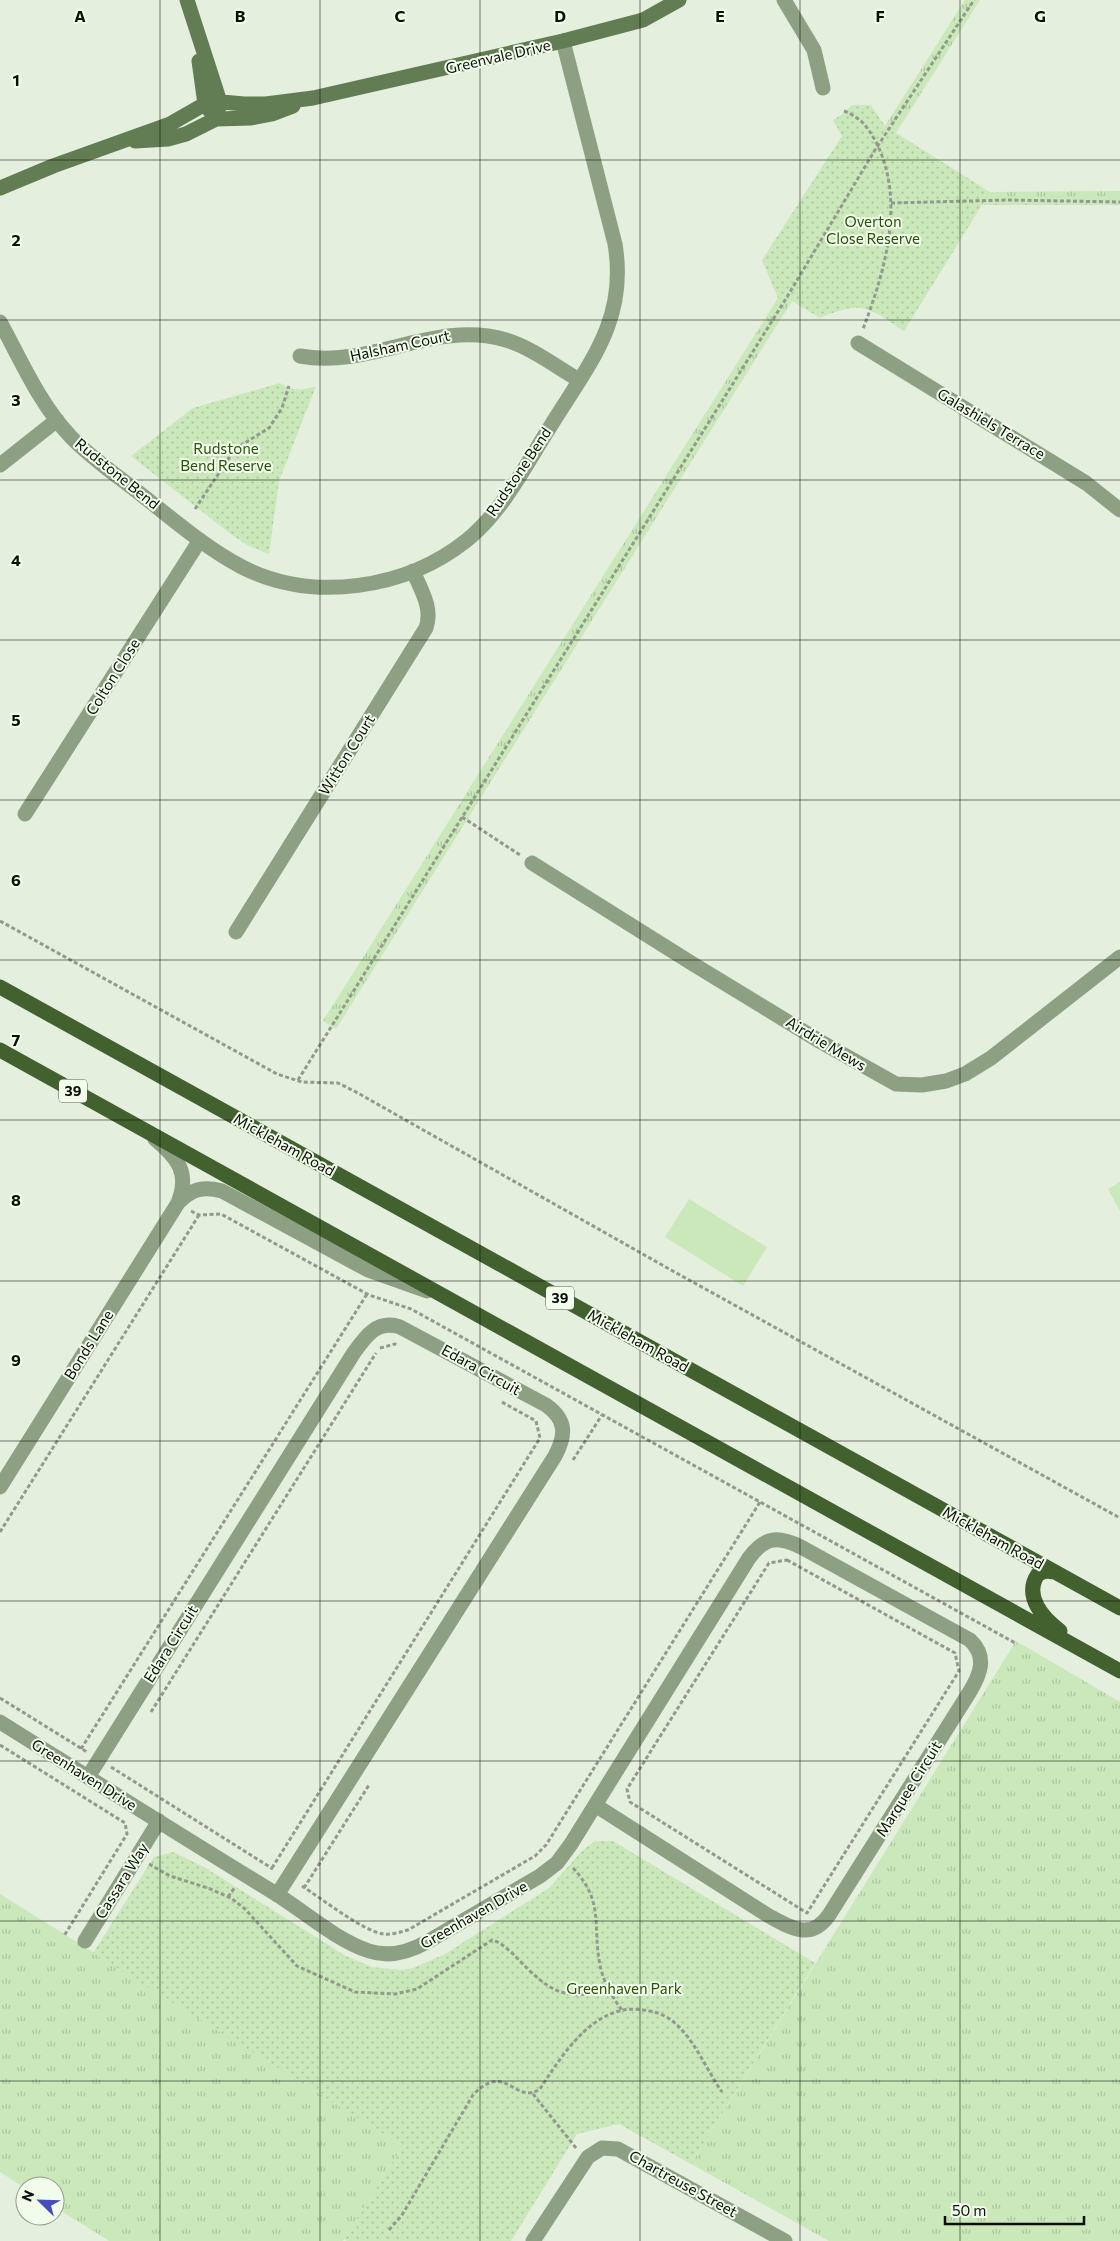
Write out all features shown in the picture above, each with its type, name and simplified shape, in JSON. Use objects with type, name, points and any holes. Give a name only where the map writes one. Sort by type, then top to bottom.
[{"type":"main road","name":"Mickleham Road","points":[[0,987],[1120,1608]]},
{"type":"main road","name":"39","points":[[0,1050],[1116,1669]]},
{"type":"main road","points":[[1055,1572],[1042,1572],[1036,1578],[1033,1596],[1039,1610],[1047,1621],[1116,1669]]},
{"type":"street","points":[[187,0],[216,119]]},
{"type":"street","name":"Greenvale Drive","points":[[0,188],[52,166],[124,142],[170,124],[212,103],[248,104],[313,98],[563,41],[642,20],[679,0]]},
{"type":"street","points":[[784,0],[814,50],[823,88]]},
{"type":"street","name":"Rudstone Bend","points":[[0,322],[57,420],[70,437],[200,540],[243,567],[278,580],[302,586],[370,584],[414,571],[467,540],[493,513],[512,487],[579,380],[607,331],[614,312],[619,275],[615,244],[563,41]]},
{"type":"street","name":"Greenvale Drive","points":[[124,142],[168,139],[186,134],[216,119],[251,118],[272,114],[313,98]]},
{"type":"street","name":"Halsham Court","points":[[300,356],[317,359],[350,357],[442,336],[474,334],[506,340],[522,346],[579,380]]},
{"type":"street","name":"Galashiels Terrace","points":[[858,343],[1086,483],[1120,510]]},
{"type":"street","points":[[0,464],[57,420]]},
{"type":"street","name":"Colton Close","points":[[26,814],[200,540]]},
{"type":"street","name":"Witton Court","points":[[236,932],[426,628],[428,606],[414,571]]},
{"type":"street","name":"Airdrie Mews","points":[[532,863],[733,988],[896,1084],[922,1085],[946,1081],[965,1074],[991,1058],[1120,957]]},
{"type":"street","points":[[147,1132],[170,1154],[182,1171],[184,1182],[178,1204]]},
{"type":"street","points":[[178,1204],[187,1194],[197,1189],[212,1188],[222,1191],[368,1270],[444,1297]]},
{"type":"street","name":"Bonds Lane","points":[[0,1487],[178,1204]]},
{"type":"street","name":"Edara Circuit","points":[[88,1777],[353,1354],[372,1330],[386,1325],[400,1327],[546,1405],[557,1416],[562,1427],[563,1436],[555,1456],[277,1895]]},
{"type":"street","name":"Marquee Circuit","points":[[594,1805],[778,1921],[796,1929],[812,1930],[821,1925],[829,1915],[976,1681],[981,1671],[981,1660],[977,1648],[970,1640],[801,1547],[783,1539],[772,1540],[758,1547],[749,1558]]},
{"type":"street","name":"Greenhaven Drive","points":[[0,1722],[361,1948],[378,1954],[400,1953],[427,1942],[540,1876],[561,1857],[749,1558]]},
{"type":"street","name":"Cassara Way","points":[[85,1940],[159,1821]]},
{"type":"street","name":"Chartreuse Street","points":[[588,2157],[602,2148],[618,2149],[785,2241]]},
{"type":"street","points":[[533,2241],[588,2157]]},
{"type":"path","points":[[298,1080],[788,297],[878,146],[974,0]]},
{"type":"path","points":[[844,111],[863,121],[878,146],[885,165],[892,209],[882,274],[858,343]]},
{"type":"path","points":[[891,203],[1008,200],[1120,202]]},
{"type":"path","points":[[195,509],[235,449],[269,428],[282,408],[289,386]]},
{"type":"path","points":[[462,817],[532,863]]},
{"type":"path","points":[[0,921],[277,1074],[298,1080],[338,1083],[356,1092],[671,1270],[1120,1518]]},
{"type":"path","points":[[178,1204],[199,1215],[221,1214],[367,1294],[411,1309],[1017,1644]]},
{"type":"path","points":[[0,1532],[199,1215]]},
{"type":"path","points":[[81,1749],[367,1294]]},
{"type":"path","points":[[146,1719],[379,1348],[395,1344],[404,1349]]},
{"type":"path","points":[[272,1868],[540,1438],[536,1421],[494,1398]]},
{"type":"path","points":[[0,1698],[366,1927],[384,1934],[394,1934],[408,1930],[535,1856],[546,1845],[760,1502]]},
{"type":"path","points":[[787,1560],[955,1653],[959,1671],[807,1913],[630,1802],[627,1789],[769,1563],[787,1560]]},
{"type":"path","points":[[0,1745],[124,1823],[127,1834],[64,1936]]},
{"type":"path","points":[[114,1770],[120,1761]]},
{"type":"path","points":[[546,1845],[579,1874],[591,1893],[596,1912],[601,1972],[608,1988],[622,2010]]},
{"type":"path","points":[[228,1897],[235,1887]]},
{"type":"path","points":[[389,2230],[402,2215],[473,2094],[480,2087],[488,2082],[503,2082],[526,2094],[533,2094],[540,2089],[577,2038],[597,2023],[622,2010],[636,2009],[654,2012],[676,2024],[696,2047],[722,2092]]},
{"type":"path","points":[[533,2094],[568,2140],[577,2150],[588,2157]]},
{"type":"green space","points":[[965,0],[980,0],[896,133],[885,126]]},
{"type":"green space","name":"Overton Close Reserve","points":[[852,105],[871,105],[885,126],[990,192],[904,331],[881,316],[864,309],[846,309],[820,318],[792,301],[778,298],[762,260],[842,136],[833,120]]},
{"type":"green space","points":[[1120,191],[1120,205],[981,205],[990,192]]},
{"type":"green space","points":[[778,298],[792,301],[336,1029],[323,1021]]},
{"type":"green space","name":"Rudstone Bend Reserve","points":[[280,383],[289,388],[298,389],[316,386],[279,481],[269,554],[249,546],[232,535],[131,456],[193,408]]},
{"type":"green space","points":[[1120,1182],[1120,1211],[1108,1189]]},
{"type":"green space","points":[[689,1199],[767,1247],[743,1286],[665,1237]]},
{"type":"green space","points":[[1016,1641],[1120,1702],[1120,2241],[829,2241],[691,2164]]},
{"type":"green space","name":"Greenhaven Park","points":[[595,1841],[613,1841],[815,1963],[691,2164],[619,2124],[577,2134],[511,2241],[347,2241],[344,2239],[403,2146],[93,1953],[154,1857],[173,1852],[204,1867],[346,1956],[372,1967],[402,1970],[413,1968],[445,1954],[549,1888],[583,1850]]},
{"type":"green space","points":[[0,1894],[403,2146],[343,2241],[109,2241],[65,2213],[65,2176],[15,2176],[15,2182],[0,2172]]}]
